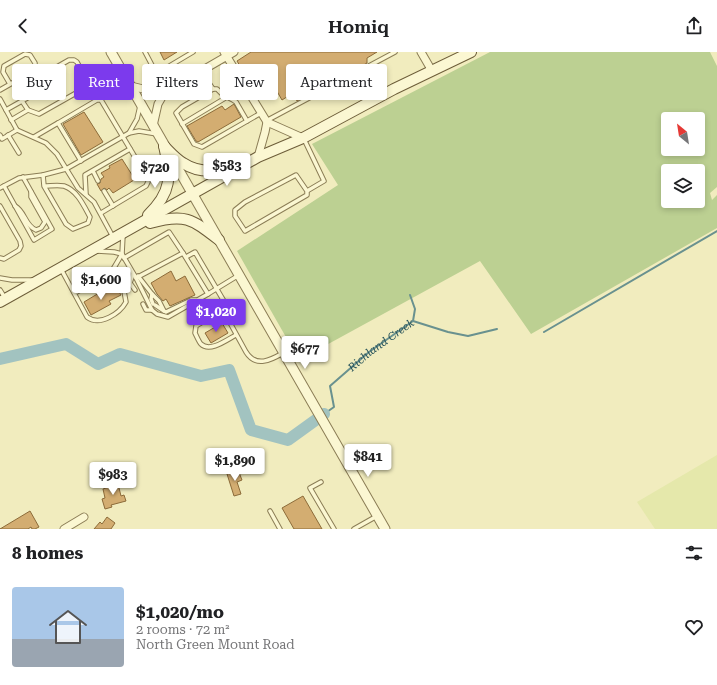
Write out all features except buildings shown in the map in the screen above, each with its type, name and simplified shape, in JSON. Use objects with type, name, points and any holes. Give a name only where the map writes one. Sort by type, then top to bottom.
[{"type":"main road","points":[[164,146],[183,163],[200,170],[220,171],[255,159],[303,138],[394,89],[471,52]]},
{"type":"main road","points":[[134,227],[156,207],[166,189],[169,168],[164,146]]},
{"type":"main road","points":[[2,297],[41,280],[255,159]]},
{"type":"main road","points":[[134,227],[163,219],[182,218],[197,223],[219,240]]},
{"type":"street","points":[[111,52],[118,64]]},
{"type":"street","points":[[210,64],[225,54],[234,52]]},
{"type":"street","points":[[421,52],[432,71]]},
{"type":"street","points":[[225,54],[266,121],[303,138]]},
{"type":"street","points":[[134,92],[283,353],[386,529]]},
{"type":"street","points":[[156,130],[158,104],[160,100]]},
{"type":"street","points":[[255,159],[265,132],[266,121]]},
{"type":"street","points":[[64,529],[84,517]]},
{"type":"lane","points":[[145,52],[154,69],[161,71],[193,52]]},
{"type":"lane","points":[[266,121],[395,52]]},
{"type":"lane","points":[[0,90],[35,70],[35,63],[30,55],[25,54],[4,66],[3,72],[10,84]]},
{"type":"lane","points":[[6,110],[29,97],[34,80],[69,60],[74,60],[77,62],[87,80],[85,88],[39,114],[28,110],[22,101]]},
{"type":"lane","points":[[220,92],[217,89],[213,89],[178,110],[176,113],[194,144],[202,147],[261,113]]},
{"type":"lane","points":[[0,99],[17,130],[46,143],[57,154],[78,188],[94,202],[114,238]]},
{"type":"lane","points":[[34,137],[89,104],[97,100],[101,100],[148,179],[146,186],[101,213]]},
{"type":"lane","points":[[182,124],[222,100]]},
{"type":"lane","points":[[232,100],[236,102],[247,121]]},
{"type":"lane","points":[[129,133],[137,119],[140,103]]},
{"type":"lane","points":[[11,120],[28,110]]},
{"type":"lane","points":[[58,123],[81,160]]},
{"type":"lane","points":[[1,138],[17,130]]},
{"type":"lane","points":[[23,177],[52,229],[34,240],[2,187],[19,178],[23,177],[43,175],[66,169],[129,133],[156,130]]},
{"type":"lane","points":[[8,135],[19,153]]},
{"type":"lane","points":[[303,138],[324,181],[307,191],[307,195],[245,231],[236,216],[235,210],[245,202],[296,174],[307,191]]},
{"type":"lane","points":[[86,194],[85,175],[130,148]]},
{"type":"lane","points":[[92,171],[98,181]]},
{"type":"lane","points":[[43,175],[44,186],[66,224],[73,229],[88,222],[90,217],[79,198],[71,190],[63,186],[44,186]]},
{"type":"lane","points":[[104,191],[113,206]]},
{"type":"lane","points":[[14,205],[19,208],[30,226],[36,230],[41,228],[45,222],[31,197],[31,192]]},
{"type":"lane","points":[[0,206],[21,246],[19,250],[4,259],[0,258]]},
{"type":"lane","points":[[92,250],[114,252],[123,256],[136,253],[162,238],[169,232],[208,294]]},
{"type":"lane","points":[[123,233],[123,256],[133,274],[159,301],[164,311]]},
{"type":"lane","points":[[186,257],[195,252],[225,302],[223,310],[248,355],[259,362],[270,360],[283,353]]},
{"type":"lane","points":[[137,277],[164,261],[183,253]]},
{"type":"lane","points":[[74,292],[77,292],[112,271],[123,256]]},
{"type":"lane","points":[[60,268],[83,310],[90,319],[100,320],[113,315],[124,306],[126,302],[124,291],[112,271]]},
{"type":"lane","points":[[133,274],[130,282],[134,290]]},
{"type":"lane","points":[[137,277],[152,310],[158,314],[168,317],[239,275]]},
{"type":"lane","points":[[0,278],[12,280],[41,280]]},
{"type":"lane","points":[[152,294],[151,299],[154,305],[166,312],[191,300],[198,300]]},
{"type":"lane","points":[[143,304],[146,310],[152,310]]},
{"type":"lane","points":[[223,310],[196,326],[195,333],[201,344],[210,348],[236,335]]},
{"type":"lane","points":[[321,482],[310,488],[334,529]]},
{"type":"lane","points":[[270,511],[280,529]]},
{"type":"lane","points":[[354,529],[378,515]]},
{"type":"green space","points":[[490,52],[710,52],[717,66],[717,187],[710,193],[712,200],[717,195],[717,228],[531,334],[480,261],[299,360],[237,251],[338,185],[312,144]]},
{"type":"green space","points":[[717,455],[717,529],[655,529],[637,502]]},
{"type":"waterway","name":"Richland Creek","points":[[544,332],[717,231]]},
{"type":"waterway","points":[[410,295],[415,309],[413,321]]},
{"type":"waterway","name":"Richland Creek","points":[[413,321],[448,332],[468,336],[497,329]]},
{"type":"waterway","name":"Richland Creek","points":[[324,414],[334,407],[330,386],[369,352],[413,321]]},
{"type":"waterway","name":"Richland Creek","points":[[0,359],[66,344],[98,364],[120,354],[201,376],[229,370],[251,430],[288,440],[324,414]]}]
